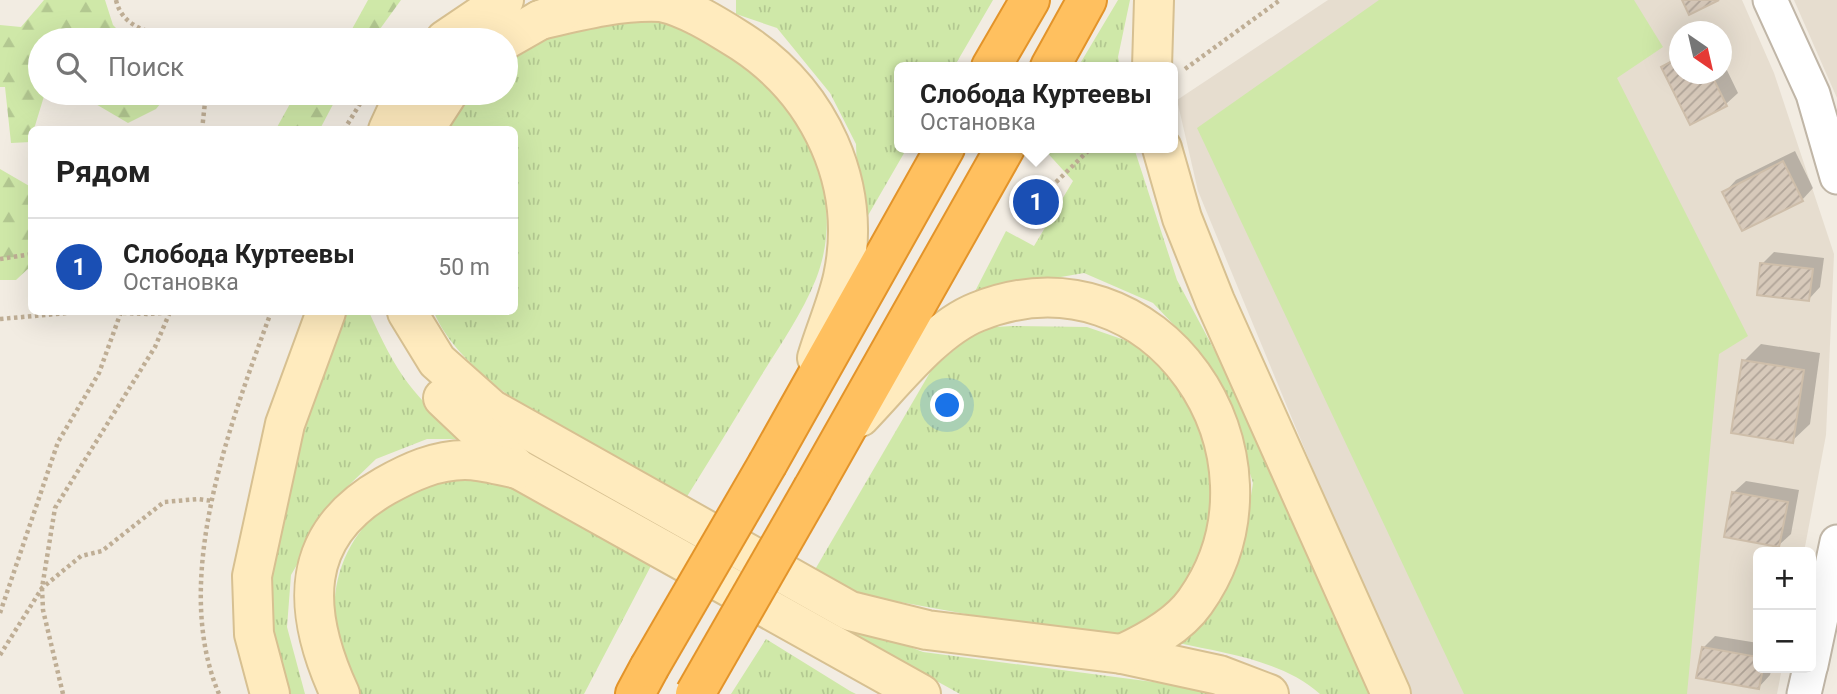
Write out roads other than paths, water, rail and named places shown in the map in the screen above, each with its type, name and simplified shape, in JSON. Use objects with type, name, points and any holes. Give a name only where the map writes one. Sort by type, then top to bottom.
[{"type":"highway","points":[[994,62],[1030,0]]},
{"type":"highway","points":[[1053,62],[1087,0]]},
{"type":"highway","points":[[642,681],[801,407],[942,153]]},
{"type":"highway","points":[[695,694],[1002,153]]},
{"type":"street","points":[[463,28],[504,0]]},
{"type":"street","points":[[518,33],[540,20],[596,0]]},
{"type":"street","points":[[1154,0],[1167,62]]},
{"type":"street","points":[[1770,0],[1813,94],[1837,177]]},
{"type":"street","points":[[540,20],[617,2],[661,2],[712,23],[757,52],[805,100],[826,133],[838,163],[845,200],[846,236],[843,276],[801,407]]},
{"type":"street","points":[[390,126],[399,105]]},
{"type":"street","points":[[426,126],[440,105]]},
{"type":"street","points":[[1163,153],[1182,218],[1215,301],[1391,694]]},
{"type":"street","points":[[846,431],[948,328],[976,312],[1009,302],[1043,295],[1082,299],[1123,314],[1163,340],[1190,370],[1215,419],[1227,464],[1228,528],[1214,568],[1194,604],[1148,642],[1122,654]]},
{"type":"street","points":[[270,694],[254,634],[252,576],[285,424],[325,315]]},
{"type":"street","points":[[388,315],[415,368],[518,469],[921,694]]},
{"type":"street","points":[[409,315],[437,361],[491,410],[850,611],[927,630],[1122,654],[1219,675],[1269,694]]},
{"type":"street","points":[[340,694],[326,663],[314,621],[312,597],[320,558],[337,524],[360,500],[416,468],[465,460],[518,469]]},
{"type":"street","points":[[1816,638],[1837,542]]},
{"type":"street","points":[[1804,694],[1808,673]]},
{"type":"place","name":"Слобода Куртеевы","points":[[1036,202]]}]
